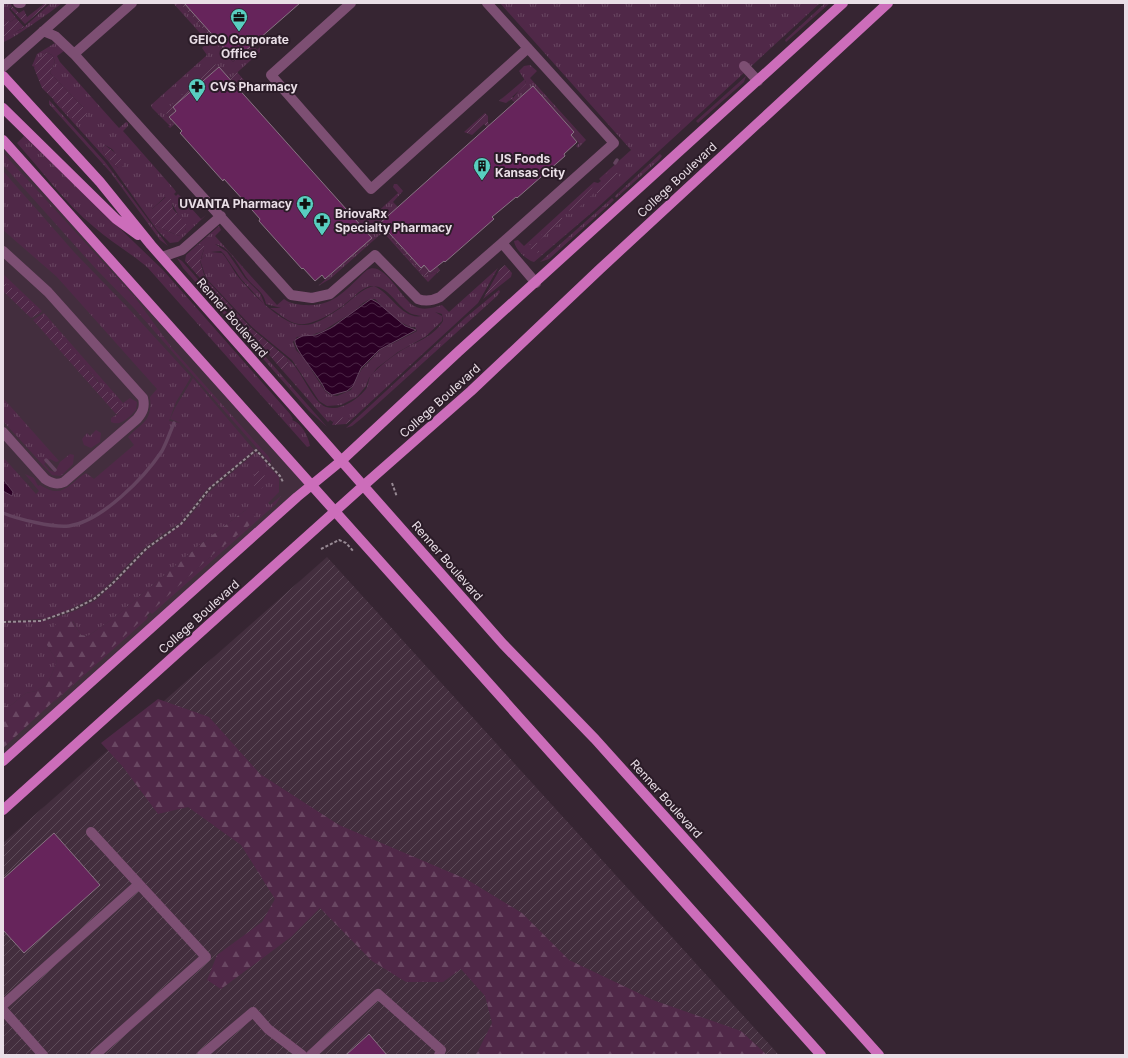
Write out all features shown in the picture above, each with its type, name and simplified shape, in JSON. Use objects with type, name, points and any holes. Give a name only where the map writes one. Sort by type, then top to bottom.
[{"type":"main road","name":"College Boulevard","points":[[3,761],[313,485],[342,461],[843,3]]},
{"type":"main road","name":"College Boulevard","points":[[3,810],[335,511],[471,391],[606,263],[888,3]]},
{"type":"main road","name":"Renner Boulevard","points":[[3,76],[100,182],[151,245],[503,644],[594,739],[879,1055]]},
{"type":"main road","points":[[3,108],[116,219],[151,245]]},
{"type":"main road","points":[[3,140],[821,1055]]},
{"type":"street","points":[[3,67],[75,3]]},
{"type":"street","points":[[74,54],[132,3]]},
{"type":"street","points":[[351,3],[271,75],[371,189],[528,48]]},
{"type":"street","points":[[43,31],[55,36],[74,54],[291,295],[312,298],[330,294],[375,255],[418,300],[424,302],[440,298],[614,143],[487,3]]},
{"type":"street","points":[[744,66],[758,81]]},
{"type":"street","points":[[162,257],[182,250],[221,216]]},
{"type":"street","points":[[502,243],[536,283]]},
{"type":"street","points":[[3,251],[48,292],[143,398],[144,404],[142,413],[137,419],[64,482],[58,484],[52,483],[45,479],[3,432]]},
{"type":"street","points":[[91,832],[206,957],[95,1055]]},
{"type":"street","points":[[3,1005],[139,884]]},
{"type":"street","points":[[311,1055],[378,994],[441,1050],[439,1055]]},
{"type":"street","points":[[3,1010],[43,1055]]},
{"type":"street","points":[[207,1054],[253,1012],[268,1029],[302,1055]]},
{"type":"path","points":[[3,622],[41,621],[69,612],[94,599],[109,587],[150,545],[182,524],[210,488],[256,450],[283,482]]},
{"type":"path","points":[[392,482],[397,497]]},
{"type":"path","points":[[321,549],[339,540],[346,544],[354,552]]},
{"type":"shaded area","points":[[3,140],[313,485],[3,761]]},
{"type":"shaded area","points":[[327,557],[779,1055],[3,1055],[3,843]]},
{"type":"green space","points":[[3,3],[10,3],[12,6],[9,9],[16,18],[10,22],[3,19]]},
{"type":"green space","points":[[45,3],[49,3],[25,24],[11,9],[12,6],[19,13],[24,10],[27,17]]},
{"type":"green space","points":[[51,3],[62,3],[42,18],[7,41],[3,42],[3,37],[22,29]]},
{"type":"green space","points":[[173,3],[180,3],[233,62],[253,44],[257,50],[260,47],[260,52],[230,79],[215,64],[166,113],[173,125],[170,126],[152,108],[151,105],[207,55],[202,48],[208,42]]},
{"type":"green space","points":[[180,3],[184,3],[235,60],[233,62]]},
{"type":"green space","points":[[500,3],[820,3],[596,209],[534,262],[521,254],[514,241],[518,240],[524,246],[594,182],[598,183],[601,181],[599,179],[631,150]]},
{"type":"green space","points":[[825,3],[830,3],[786,42],[785,40]]},
{"type":"green space","points":[[16,18],[24,27],[3,37],[3,19],[10,22]]},
{"type":"green space","points":[[55,43],[64,51],[57,56],[60,62],[119,128],[126,122],[128,123],[128,126],[123,131],[174,189],[176,192],[174,194],[176,196],[178,194],[201,219],[206,215],[178,242],[170,243],[157,230],[108,161],[53,100],[57,101],[69,115],[84,108],[50,73],[55,61],[52,55],[46,52],[35,67],[32,66],[37,54]],"holes":[[[105,145],[112,149],[122,161],[118,168],[105,156],[102,149]],[[165,197],[171,202],[186,229],[179,236],[156,226],[152,209]]]},
{"type":"green space","points":[[46,52],[52,55],[55,61],[50,73],[84,108],[87,114],[83,121],[79,123],[75,121],[42,88],[34,68],[37,61]]},
{"type":"green space","points":[[215,64],[219,67],[198,85],[199,86],[173,107],[176,111],[170,117],[175,124],[170,128],[168,126],[173,125],[165,111]]},
{"type":"green space","points":[[530,65],[537,71],[530,78],[586,140],[578,148],[576,146],[579,143],[571,135],[574,132],[533,86],[516,101],[513,98],[526,82],[519,71],[524,66]]},
{"type":"green space","points":[[237,72],[249,86],[243,87],[238,82],[235,85],[230,79]]},
{"type":"green space","points":[[746,76],[744,82],[698,123],[696,121]]},
{"type":"green space","points":[[525,79],[526,84],[512,97],[516,101],[515,103],[511,99],[506,103],[499,101]]},
{"type":"green space","points":[[49,100],[105,162],[168,246],[160,240],[111,173],[49,104]]},
{"type":"green space","points":[[485,113],[488,116],[488,123],[490,125],[487,127],[484,124],[472,135],[464,132]]},
{"type":"green space","points":[[24,136],[163,270],[290,414],[293,419],[292,420],[301,427],[308,438],[310,446],[307,447],[148,268],[83,218],[63,197],[17,143]]},
{"type":"green space","points":[[105,145],[121,158],[124,165],[122,167],[118,168],[105,156],[102,149]]},
{"type":"green space","points":[[3,153],[134,296],[172,348],[269,457],[271,461],[270,463],[134,308],[96,269],[3,165]]},
{"type":"green space","points":[[660,154],[662,156],[659,160],[616,198],[615,196]]},
{"type":"green space","points":[[611,170],[615,170],[620,177],[610,189],[602,193],[594,193],[572,214],[568,214],[570,209],[592,188],[605,183],[606,174]]},
{"type":"green space","points":[[3,171],[74,252],[129,309],[191,377],[176,402],[169,421],[181,423],[170,419],[193,378],[254,450],[207,489],[181,522],[143,549],[107,586],[92,598],[66,611],[44,619],[3,621],[3,491],[6,493],[13,492],[3,479],[3,457],[36,494],[39,491],[25,474],[34,478],[38,486],[40,485],[54,491],[65,489],[86,473],[94,479],[134,445],[128,437],[146,420],[150,412],[150,397],[157,389],[57,277],[3,230]]},
{"type":"green space","points":[[394,184],[397,184],[403,191],[393,202],[398,207],[380,223],[382,230],[386,232],[424,276],[437,273],[428,282],[383,232],[330,279],[318,286],[339,267],[361,210],[370,219],[398,193],[393,187]]},
{"type":"green space","points":[[167,196],[171,199],[173,209],[187,225],[184,233],[179,236],[156,226],[150,216],[152,209]]},
{"type":"green space","points":[[612,198],[614,200],[610,204],[549,259],[540,262]]},
{"type":"green space","points":[[561,217],[564,219],[537,242],[539,252],[536,253],[529,248],[530,245]]},
{"type":"green space","points":[[380,223],[421,268],[424,265],[430,272],[437,266],[440,270],[437,273],[424,276],[386,232],[380,229]]},
{"type":"green space","points":[[219,226],[221,230],[215,236],[277,305],[284,299],[293,304],[304,305],[315,305],[332,300],[346,290],[367,270],[373,268],[380,270],[386,275],[409,302],[417,308],[424,309],[442,305],[449,312],[498,268],[478,303],[351,420],[348,418],[334,420],[333,422],[330,420],[328,422],[283,371],[288,363],[287,358],[297,369],[316,399],[326,407],[337,408],[354,400],[366,389],[370,376],[366,386],[357,397],[341,405],[327,406],[319,401],[292,360],[252,327],[206,278],[200,260],[210,252],[201,259],[204,249],[197,245]],"holes":[[[215,244],[225,249],[237,262],[246,277],[261,292],[266,304],[281,308],[270,308],[287,320],[295,323],[305,324],[319,320],[346,303],[364,288],[374,286],[359,293],[341,308],[316,323],[307,325],[294,324],[286,320],[277,314],[265,304],[260,293],[245,278],[227,252]],[[221,251],[224,254],[241,279],[263,302],[240,279],[222,253],[210,252]],[[374,286],[379,287],[388,293],[408,312],[422,316],[408,314],[380,289]],[[370,299],[375,299],[388,312],[405,325],[415,327],[417,331],[380,350],[361,370],[351,390],[337,396],[330,395],[325,391],[303,357],[296,350],[293,342],[297,337],[312,335],[323,331],[353,312]],[[435,312],[442,314],[443,321],[434,332],[429,336],[407,347],[425,337],[442,321],[442,316]],[[404,349],[373,373],[377,368]]]},
{"type":"green space","points":[[197,245],[205,246],[200,261],[205,278],[251,328],[287,358],[288,363],[283,371],[228,307],[223,304],[185,261],[186,255]]},
{"type":"green space","points":[[177,258],[182,261],[327,427],[309,411],[183,268]]},
{"type":"green space","points":[[505,265],[512,273],[511,277],[483,299],[500,269]]},
{"type":"green space","points":[[3,274],[42,311],[40,313],[3,281]]},
{"type":"green space","points":[[3,281],[28,300],[40,313],[31,318],[3,291]]},
{"type":"green space","points":[[499,290],[500,292],[497,296],[362,418],[352,426],[346,428],[465,318]]},
{"type":"green space","points":[[44,313],[123,403],[130,398],[137,402],[136,410],[128,418],[118,423],[111,422],[111,418],[118,414],[97,380],[65,343],[49,321],[41,315]]},
{"type":"green space","points":[[41,315],[49,321],[101,386],[125,408],[125,411],[116,414],[33,320]]},
{"type":"green space","points":[[3,398],[59,461],[56,462],[50,459],[44,464],[49,470],[55,472],[60,462],[70,454],[74,455],[73,464],[61,476],[52,475],[3,421]]},
{"type":"green space","points":[[338,417],[348,418],[351,420],[346,424],[332,425],[334,420]]},
{"type":"green space","points":[[96,430],[101,433],[100,442],[91,448],[84,445],[82,439],[87,433],[90,436]]},
{"type":"green space","points":[[256,452],[279,477],[279,492],[268,503],[270,505],[281,496],[276,504],[152,614],[150,612],[211,556],[251,524],[247,509],[202,543],[114,618],[88,636],[81,635],[73,621],[47,645],[57,661],[46,685],[36,691],[26,693],[10,706],[3,706],[3,623],[49,620],[77,610],[96,600],[146,551],[186,521],[209,492]]},
{"type":"green space","points":[[259,471],[264,473],[266,482],[262,488],[257,490],[252,482],[255,473]]},
{"type":"green space","points":[[251,508],[256,513],[251,524],[211,556],[3,748],[3,706],[10,706],[26,693],[36,691],[46,685],[57,661],[47,645],[50,635],[57,623],[70,617],[81,635],[88,636],[114,618],[202,543],[247,509]]},
{"type":"green space","points":[[146,615],[148,617],[146,620],[54,702],[63,691]]},
{"type":"green space","points":[[158,699],[209,717],[260,774],[339,825],[466,879],[522,913],[569,960],[653,1000],[741,1031],[767,1055],[476,1055],[492,1023],[485,996],[461,969],[443,982],[406,982],[372,961],[320,908],[291,937],[221,989],[207,980],[217,955],[262,922],[275,899],[241,845],[188,807],[158,814],[123,767],[101,743]]},
{"type":"water","points":[[371,299],[378,303],[405,326],[416,330],[379,350],[361,368],[353,386],[347,391],[332,395],[325,390],[298,350],[295,340],[302,336],[316,335],[331,328]]},
{"type":"water","points":[[3,479],[13,492],[12,496],[3,491]]},
{"type":"building","name":"GEICO Corporate Office","points":[[184,3],[300,3],[235,60]]},
{"type":"building","points":[[219,67],[372,238],[325,279],[322,275],[315,281],[303,268],[302,269],[259,221],[260,219],[245,202],[224,179],[223,181],[180,133],[182,131],[169,117],[176,111],[173,107]]},
{"type":"building","name":"US Foods Kansas City","points":[[533,86],[574,132],[571,135],[577,142],[564,154],[565,156],[517,198],[516,197],[492,217],[494,219],[445,262],[444,261],[430,272],[424,265],[421,268],[380,223]]},
{"type":"building","points":[[54,833],[100,885],[24,953],[3,930],[3,879]]},
{"type":"building","points":[[369,1034],[387,1055],[346,1055]]},
{"type":"waterway","points":[[3,513],[17,518],[54,526],[69,526],[95,516],[121,497],[145,473],[162,451],[174,423]]},
{"type":"waterway","points":[[46,460],[55,470]]},
{"type":"place","name":"GEICO Corporate Office","points":[[239,32]]},
{"type":"place","name":"CVS Pharmacy","points":[[197,102]]},
{"type":"place","name":"US Foods Kansas City","points":[[482,181]]},
{"type":"place","name":"UVANTA Pharmacy","points":[[305,219]]},
{"type":"place","name":"BriovaRx Specialty Pharmacy","points":[[322,236]]}]
